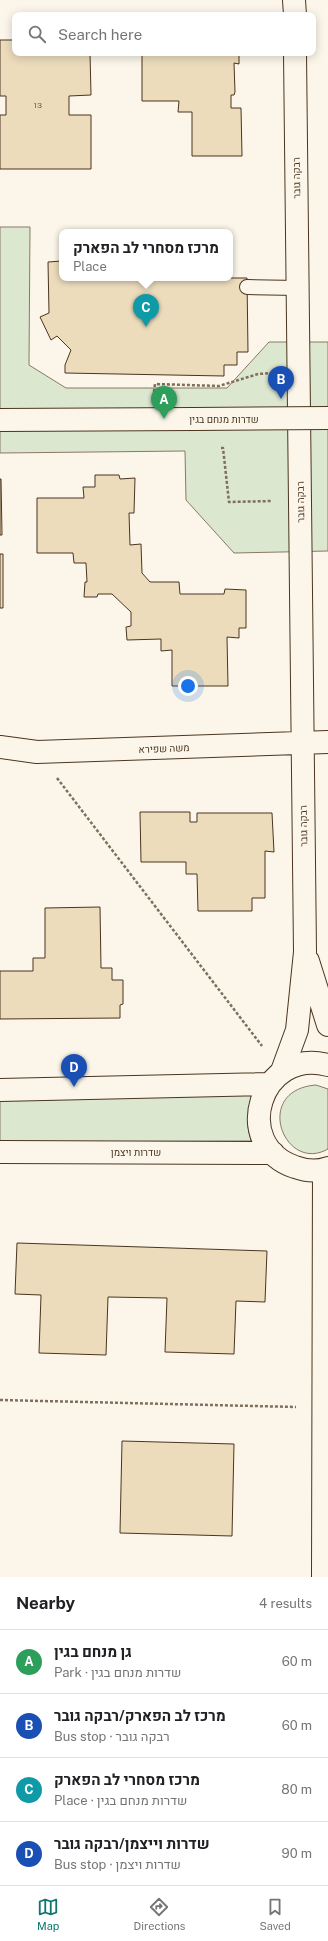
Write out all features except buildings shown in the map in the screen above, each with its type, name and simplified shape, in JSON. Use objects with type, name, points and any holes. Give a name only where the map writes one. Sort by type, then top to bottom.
[{"type":"street","points":[[294,0],[295,12]]},
{"type":"street","name":"רבקה גובר","points":[[295,56],[305,952],[297,1030],[275,1078],[260,1101],[258,1120],[262,1138],[273,1153],[287,1164],[305,1170],[326,1169]]},
{"type":"street","name":"שדרות מנחם בגין","points":[[0,420],[328,418]]},
{"type":"street","name":"משה שפירא","points":[[0,747],[37,752],[328,742]]},
{"type":"street","name":"רבקה גובר","points":[[305,952],[328,1025]]},
{"type":"street","points":[[0,1090],[275,1078],[299,1064],[318,1062],[328,1065]]},
{"type":"street","name":"שדרות ויצמן","points":[[0,1152],[273,1153]]},
{"type":"street","points":[[323,1577],[326,1407],[326,1169]]},
{"type":"lane","points":[[247,287],[298,288]]},
{"type":"path","points":[[154,384],[220,386],[258,374],[298,371]]},
{"type":"path","points":[[215,446],[223,448],[229,502],[300,501]]},
{"type":"path","points":[[37,752],[275,1078]]},
{"type":"path","points":[[0,1400],[326,1407]]},
{"type":"green space","points":[[0,227],[30,227],[29,365],[66,388],[227,388],[269,342],[328,342],[328,551],[234,553],[186,500],[185,451],[0,453]]},
{"type":"green space","points":[[316,1085],[328,1089],[328,1149],[312,1154],[299,1150],[288,1141],[282,1128],[280,1114],[285,1101],[296,1090]]},
{"type":"green space","points":[[253,1095],[248,1127],[251,1141],[0,1142],[0,1096]]},
{"type":"place","name":"מרכז מסחרי לב הפארק","points":[[146,327]]},
{"type":"place","name":"מרכז לב הפארק/רבקה גובר","points":[[281,399]]},
{"type":"place","name":"גן מנחם בגין","points":[[164,419]]},
{"type":"place","name":"שדרות וייצמן/רבקה גובר","points":[[74,1087]]}]
